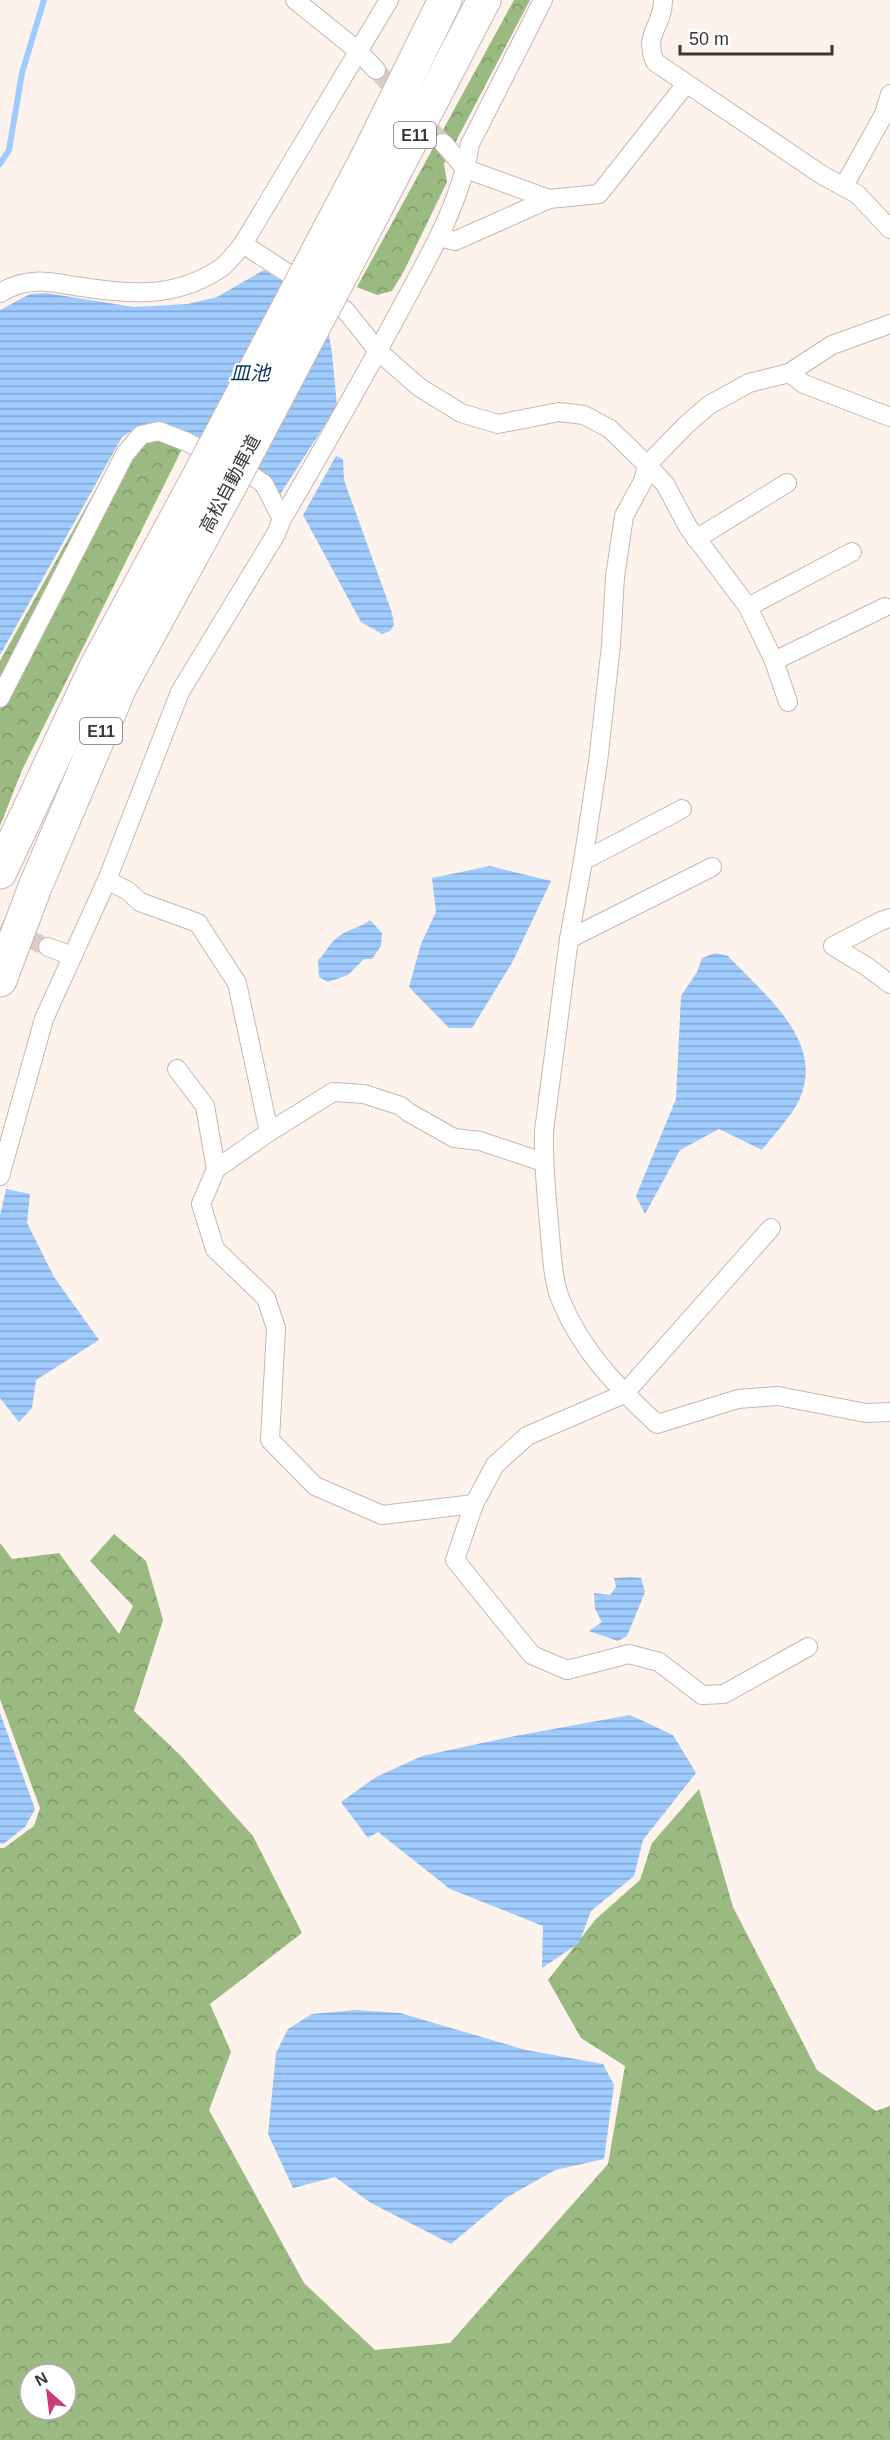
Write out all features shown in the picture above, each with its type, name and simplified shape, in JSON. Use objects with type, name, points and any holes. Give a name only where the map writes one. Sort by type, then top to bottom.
[{"type":"highway","name":"高松自動車道","points":[[330,262],[367,158],[445,0]]},
{"type":"highway","name":"高松自動車道","points":[[0,980],[35,887],[121,685],[212,485],[330,262],[484,0]]},
{"type":"highway","name":"高松自動車道","points":[[0,872],[96,667],[212,485]]},
{"type":"street","points":[[295,0],[357,50],[376,70]]},
{"type":"street","points":[[0,293],[36,280],[115,292],[152,294],[190,284],[223,267],[243,244],[389,0]]},
{"type":"street","points":[[0,1176],[44,1019],[106,880],[180,692],[276,534],[282,519],[378,351],[439,237],[466,169],[470,144],[543,0]]},
{"type":"street","points":[[663,0],[663,13],[653,33],[650,48],[655,62],[822,175],[857,194],[890,229]]},
{"type":"street","points":[[439,237],[454,241],[549,199],[599,194],[686,84]]},
{"type":"street","points":[[844,186],[884,114],[890,94]]},
{"type":"street","points":[[443,143],[466,169],[549,199]]},
{"type":"street","points":[[243,244],[346,311],[378,351],[419,387],[461,413],[498,424],[559,412],[584,415],[610,429],[665,484],[696,539],[748,607],[774,661],[788,702]]},
{"type":"street","points":[[890,324],[832,345],[789,373],[749,383],[709,405],[647,465],[643,481],[624,516],[615,577],[609,669],[583,861],[569,939],[551,1066],[543,1162],[553,1261],[561,1301],[581,1340],[624,1394],[657,1424],[738,1399],[778,1396],[866,1413],[890,1412]]},
{"type":"street","points":[[789,373],[804,384],[890,417]]},
{"type":"street","points":[[0,698],[125,454],[141,435],[159,431],[187,442],[254,477],[264,484],[282,519]]},
{"type":"street","points":[[696,539],[787,483]]},
{"type":"street","points":[[748,607],[852,552]]},
{"type":"street","points":[[774,661],[885,607]]},
{"type":"street","points":[[583,861],[682,809]]},
{"type":"street","points":[[569,939],[712,867]]},
{"type":"street","points":[[106,880],[128,891],[140,902],[198,922],[237,983],[269,1132]]},
{"type":"street","points":[[890,918],[833,946],[890,984]]},
{"type":"street","points":[[48,947],[72,956]]},
{"type":"street","points":[[177,1069],[205,1106],[216,1169]]},
{"type":"street","points":[[474,1504],[382,1515],[315,1486],[270,1440],[276,1328],[266,1298],[215,1249],[201,1204],[216,1169],[333,1092],[364,1094],[400,1106],[408,1113],[454,1138],[480,1141],[543,1162]]},
{"type":"street","points":[[771,1228],[624,1394],[527,1436],[495,1465],[474,1504],[455,1560],[532,1655],[567,1670],[629,1654],[659,1662],[702,1695],[724,1694],[808,1647]]},
{"type":"green space","points":[[514,0],[530,0],[444,164],[447,182],[404,271],[392,291],[377,295],[357,287]]},
{"type":"green space","points":[[152,439],[167,440],[183,447],[22,770],[0,826],[0,661],[109,466]]},
{"type":"green space","points":[[114,1534],[146,1561],[163,1620],[134,1711],[180,1755],[253,1836],[302,1933],[210,2004],[231,2052],[209,2110],[304,2283],[375,2350],[450,2343],[608,2164],[625,2066],[581,2038],[548,1980],[596,1919],[640,1880],[652,1843],[699,1789],[733,1907],[817,2070],[876,2111],[890,2106],[890,2440],[0,2440],[0,1848],[4,1848],[34,1826],[40,1808],[0,1699],[0,1543],[12,1559],[59,1553],[119,1634],[133,1606],[90,1561]]},
{"type":"water","name":"皿池","points":[[264,270],[306,296],[325,312],[337,406],[279,496],[138,427],[122,437],[0,655],[0,310],[30,294],[46,293],[134,307],[188,304],[217,297]]},
{"type":"water","points":[[336,456],[343,459],[344,480],[392,613],[394,625],[390,631],[382,634],[361,622],[303,515]]},
{"type":"water","points":[[490,866],[551,881],[513,961],[472,1028],[449,1028],[409,987],[421,944],[436,912],[432,878]]},
{"type":"water","points":[[370,920],[382,933],[381,946],[372,959],[364,959],[348,975],[328,982],[319,977],[318,960],[333,942],[342,934]]},
{"type":"water","points":[[715,953],[728,956],[773,1002],[797,1038],[804,1057],[806,1077],[797,1104],[762,1150],[719,1129],[680,1150],[645,1214],[636,1196],[676,1099],[681,996],[697,972],[702,958]]},
{"type":"water","points":[[6,1189],[30,1194],[27,1223],[54,1277],[99,1340],[36,1380],[32,1408],[19,1422],[0,1398],[0,1216]]},
{"type":"water","points":[[614,1578],[641,1578],[645,1592],[627,1636],[618,1641],[589,1631],[602,1622],[595,1609],[594,1593],[610,1595],[616,1587]]},
{"type":"water","points":[[0,1713],[35,1809],[25,1827],[3,1844],[0,1843]]},
{"type":"water","points":[[630,1715],[673,1735],[696,1773],[643,1840],[634,1876],[591,1911],[579,1943],[542,1968],[543,1926],[450,1889],[378,1832],[368,1838],[341,1802],[376,1777],[422,1756]]},
{"type":"water","points":[[356,2010],[400,2013],[526,2050],[603,2064],[614,2085],[604,2159],[555,2170],[506,2198],[451,2244],[371,2203],[335,2177],[293,2188],[268,2134],[276,2053],[288,2029],[312,2014]]},
{"type":"waterway","points":[[0,164],[9,150],[22,73],[44,0]]},
{"type":"tunnel","points":[[376,70],[443,143]]},
{"type":"tunnel","points":[[0,928],[48,947]]}]
